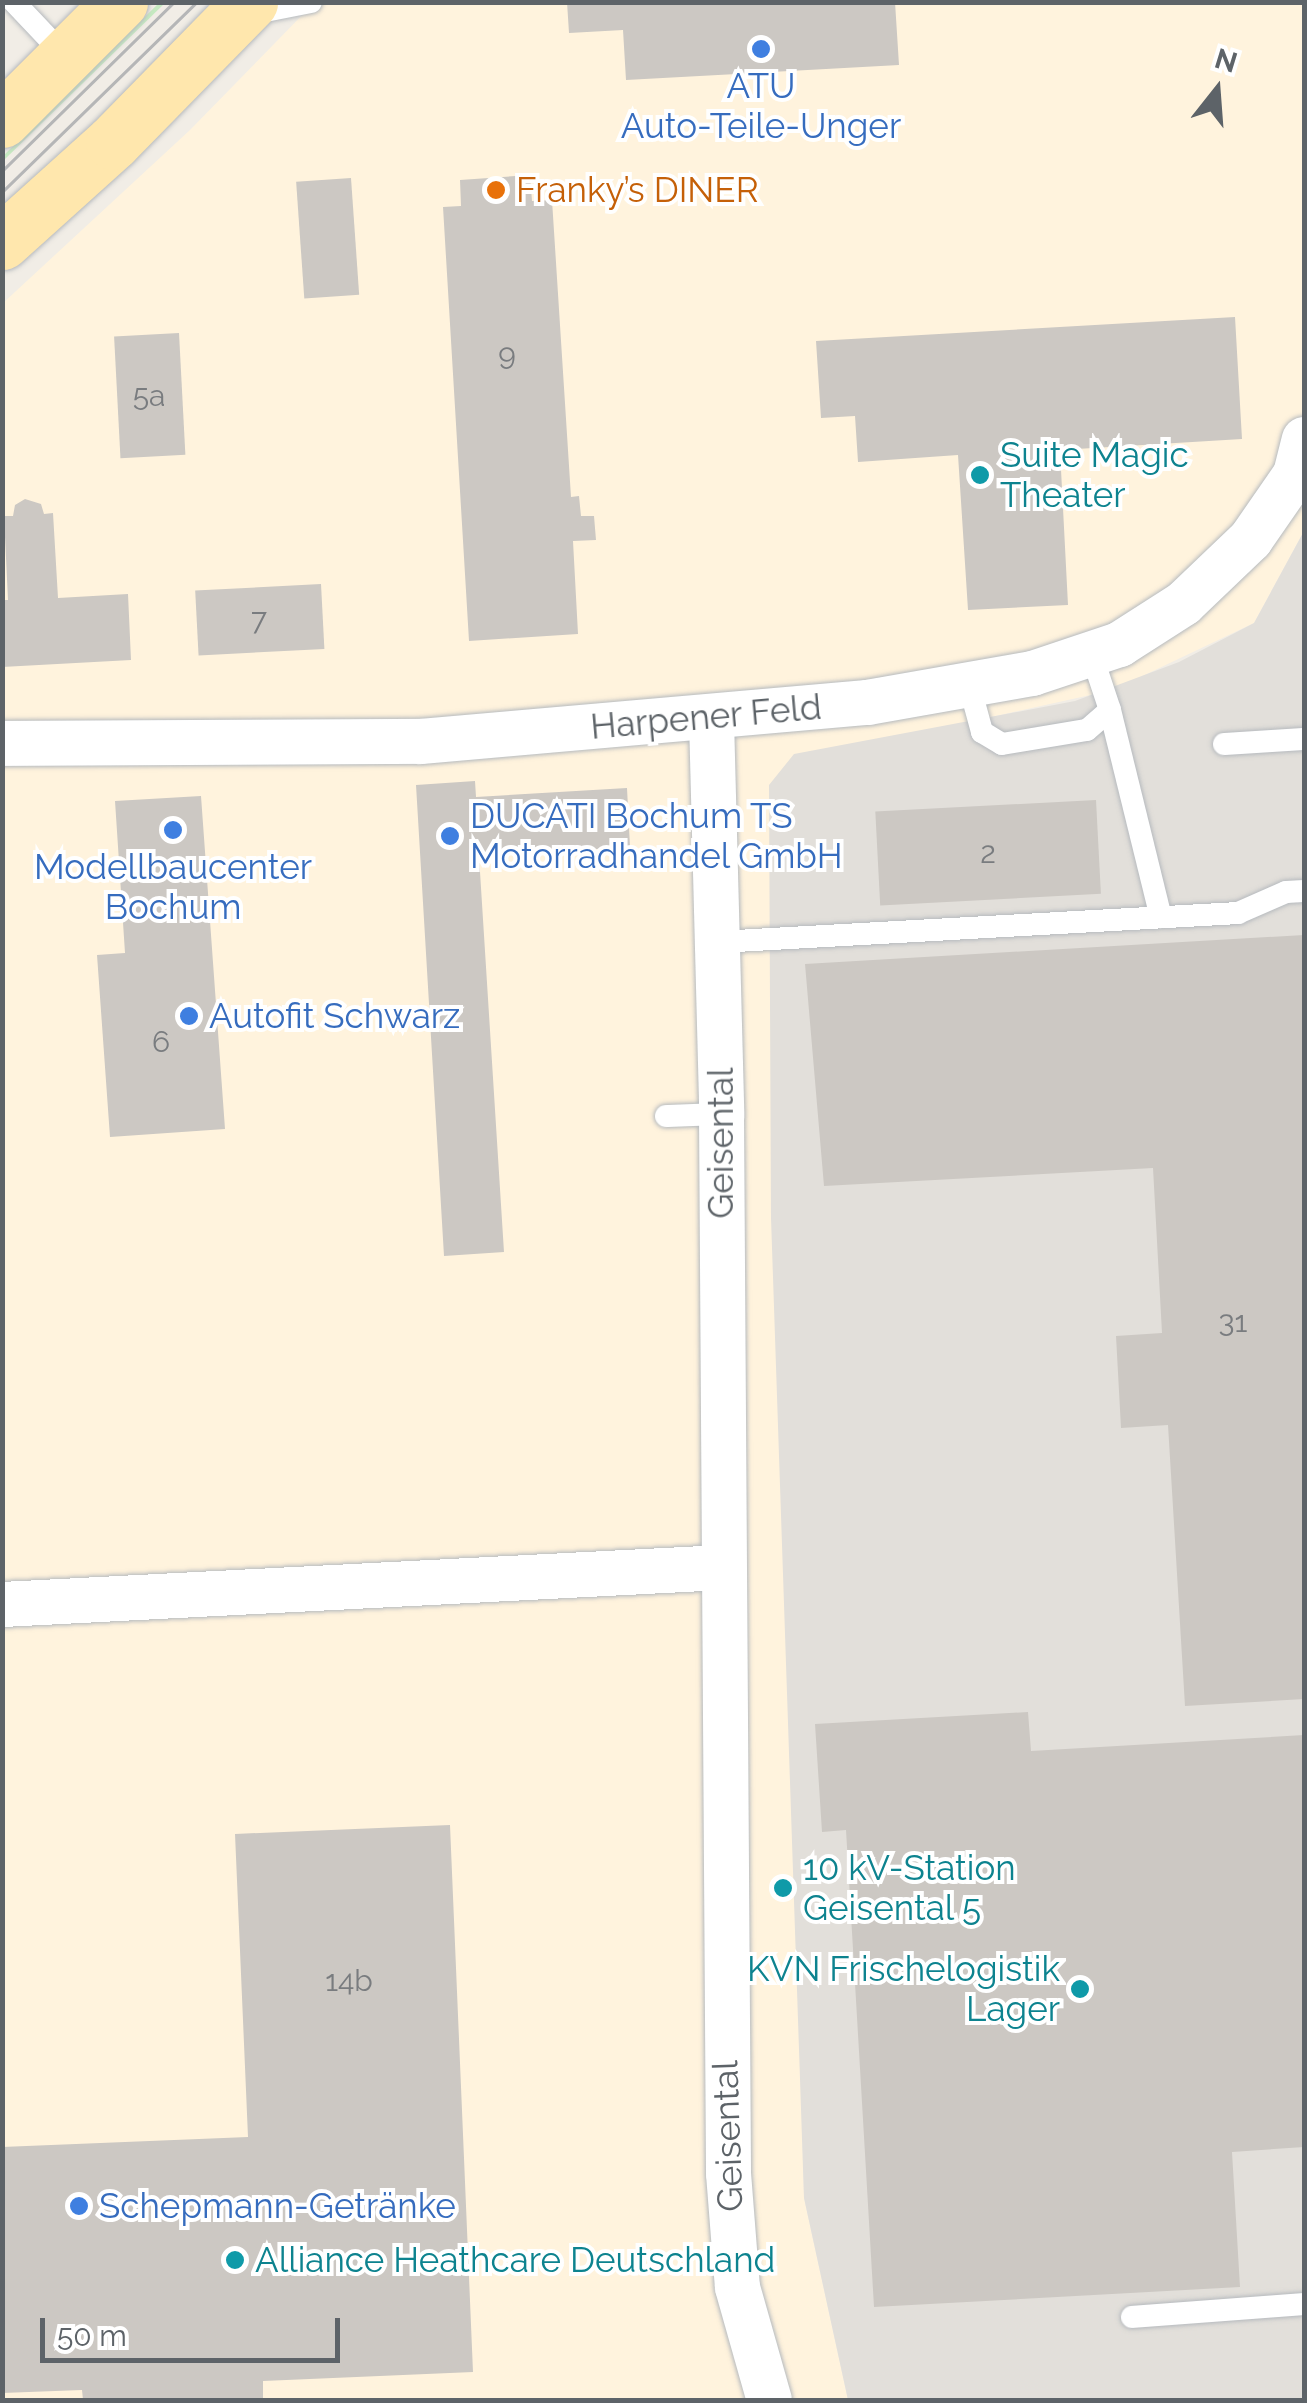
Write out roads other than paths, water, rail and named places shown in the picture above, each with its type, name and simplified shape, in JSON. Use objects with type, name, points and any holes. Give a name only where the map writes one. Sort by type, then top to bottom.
[{"type":"main road","points":[[2,120],[68,59],[120,2]]},
{"type":"main road","points":[[2,242],[113,142],[243,10]]},
{"type":"street","name":"Harpener Feld","points":[[2,743],[420,741],[867,702],[1032,673],[1118,644],[1183,603],[1250,540],[1295,474],[1304,439]]},
{"type":"street","name":"Geisental","points":[[711,718],[721,1114],[728,2173],[737,2287],[769,2400]]},
{"type":"street","points":[[2,1604],[723,1567]]},
{"type":"lane","points":[[14,2],[68,59]]},
{"type":"lane","points":[[243,10],[311,2]]},
{"type":"lane","points":[[1091,653],[1110,710],[1161,917]]},
{"type":"lane","points":[[969,684],[982,732],[1002,744],[1088,730],[1110,710]]},
{"type":"lane","points":[[1224,744],[1304,738]]},
{"type":"lane","points":[[718,942],[1238,913],[1286,892],[1304,891]]},
{"type":"lane","points":[[666,1116],[721,1114]]},
{"type":"lane","points":[[1132,2317],[1304,2304]]},
{"type":"tram line","points":[[2,171],[174,2]]},
{"type":"tram line","points":[[2,192],[197,2]]},
{"type":"place","name":"ATU Auto-Teile-Unger","points":[[761,49]]},
{"type":"place","name":"Franky’s DINER","points":[[496,190]]},
{"type":"place","name":"Suite Magic Theater","points":[[980,475]]},
{"type":"place","name":"Modellbaucenter Bochum","points":[[173,830]]},
{"type":"place","name":"DUCATI Bochum TS Motorradhandel GmbH","points":[[450,836]]},
{"type":"place","name":"Autofit Schwarz","points":[[189,1016]]},
{"type":"place","name":"10 kV-Station Geisental 5","points":[[783,1888]]},
{"type":"place","name":"KVN Frischelogistik Lager","points":[[1080,1989]]},
{"type":"place","name":"Schepmann-Getränke","points":[[79,2206]]},
{"type":"place","name":"Alliance Heathcare Deutschland","points":[[235,2260]]}]
